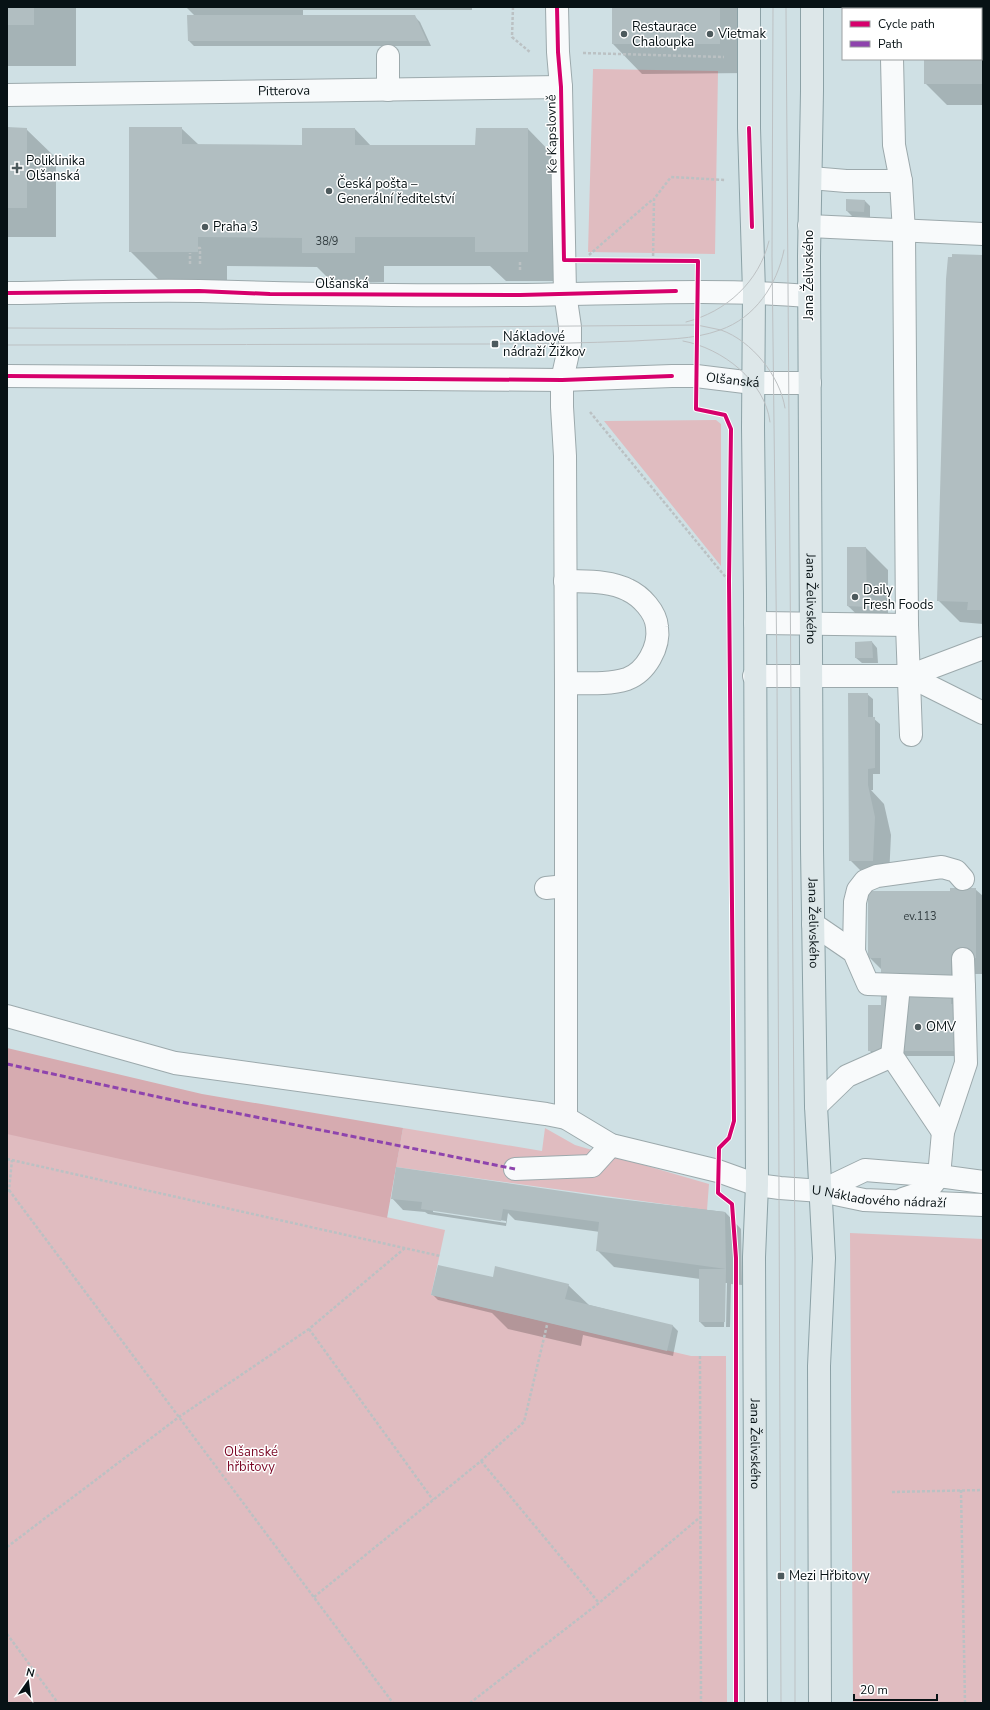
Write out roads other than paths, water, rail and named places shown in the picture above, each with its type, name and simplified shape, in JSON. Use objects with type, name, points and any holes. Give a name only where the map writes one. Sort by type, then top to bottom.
[{"type":"main road","name":"Jana Želivského","points":[[749,7],[749,128],[754,292],[753,383],[757,1185],[754,1257],[756,1703]]},
{"type":"main road","name":"Jana Želivského","points":[[812,7],[809,296],[813,924],[816,1106],[824,1258],[819,1366],[820,1703]]},
{"type":"street","name":"Ke Kapslovně","points":[[557,7],[558,52],[561,87],[565,293],[570,327],[570,344],[562,380],[565,456],[565,581]]},
{"type":"street","points":[[388,56],[388,90]]},
{"type":"street","points":[[892,60],[894,145],[901,180],[904,232],[908,625],[911,735]]},
{"type":"street","name":"Pitterova","points":[[7,95],[40,96],[561,87]]},
{"type":"street","points":[[811,178],[846,181],[901,180]]},
{"type":"street","points":[[809,226],[904,232],[983,234]]},
{"type":"street","name":"Olšanská","points":[[7,293],[199,291],[270,294],[520,295],[565,293],[754,292],[809,296]]},
{"type":"street","name":"Olšanská","points":[[7,376],[562,380],[646,376],[696,376],[753,383],[810,383]]},
{"type":"street","points":[[566,683],[610,682],[628,678],[642,668],[652,656],[658,626],[653,613],[642,600],[627,589],[607,583],[565,581],[566,683],[556,887],[566,1118]]},
{"type":"street","points":[[755,623],[908,625]]},
{"type":"street","points":[[754,676],[909,676],[983,648]]},
{"type":"street","points":[[909,676],[983,713]]},
{"type":"street","points":[[963,879],[956,871],[942,867],[877,876],[865,881],[858,890],[855,902],[854,952],[868,984],[964,987]]},
{"type":"street","points":[[813,924],[854,952]]},
{"type":"street","points":[[894,1202],[927,1191],[939,1176],[943,1132],[966,1063],[963,959]]},
{"type":"street","points":[[899,986],[892,1056],[943,1132]]},
{"type":"street","points":[[7,1016],[175,1063],[566,1118],[611,1144],[718,1171],[757,1185],[821,1191]]},
{"type":"street","points":[[816,1106],[847,1076],[892,1056]]},
{"type":"street","points":[[515,1169],[592,1166],[611,1144]]},
{"type":"street","name":"U Nákladového nádraží","points":[[821,1191],[865,1170],[939,1176],[983,1182]]},
{"type":"street","name":"U Nákladového nádraží","points":[[821,1191],[864,1200],[983,1204]]},
{"type":"tram line","points":[[773,7],[772,256],[777,676],[781,1703]]},
{"type":"tram line","points":[[786,7],[795,1258],[795,1703]]},
{"type":"tram line","points":[[686,322],[714,311],[739,293],[757,270],[769,241]]},
{"type":"tram line","points":[[7,345],[523,344],[634,341],[699,336],[733,325],[754,309],[770,288],[781,263],[784,250]]},
{"type":"tram line","points":[[7,328],[219,329],[697,325],[721,330],[732,335],[754,351],[771,372],[782,396],[785,408]]},
{"type":"tram line","points":[[683,341],[698,345],[726,359],[751,380],[760,393],[770,422]]},
{"type":"place","name":"Restaurace Chaloupka","points":[[624,34]]},
{"type":"place","name":"Vietmak","points":[[710,34]]},
{"type":"place","name":"Poliklinika Olšanská","points":[[17,168]]},
{"type":"place","name":"Česká pošta – Generální ředitelství","points":[[329,191]]},
{"type":"place","name":"Praha 3","points":[[205,227]]},
{"type":"place","name":"Nákladové nádraží Žižkov","points":[[495,344]]},
{"type":"place","name":"Daily Fresh Foods","points":[[855,597]]},
{"type":"place","name":"OMV","points":[[918,1027]]},
{"type":"place","name":"Mezi Hřbitovy","points":[[781,1576]]},
{"type":"park label","name":"Olšanské hřbitovy","points":[[251,1460]]}]
